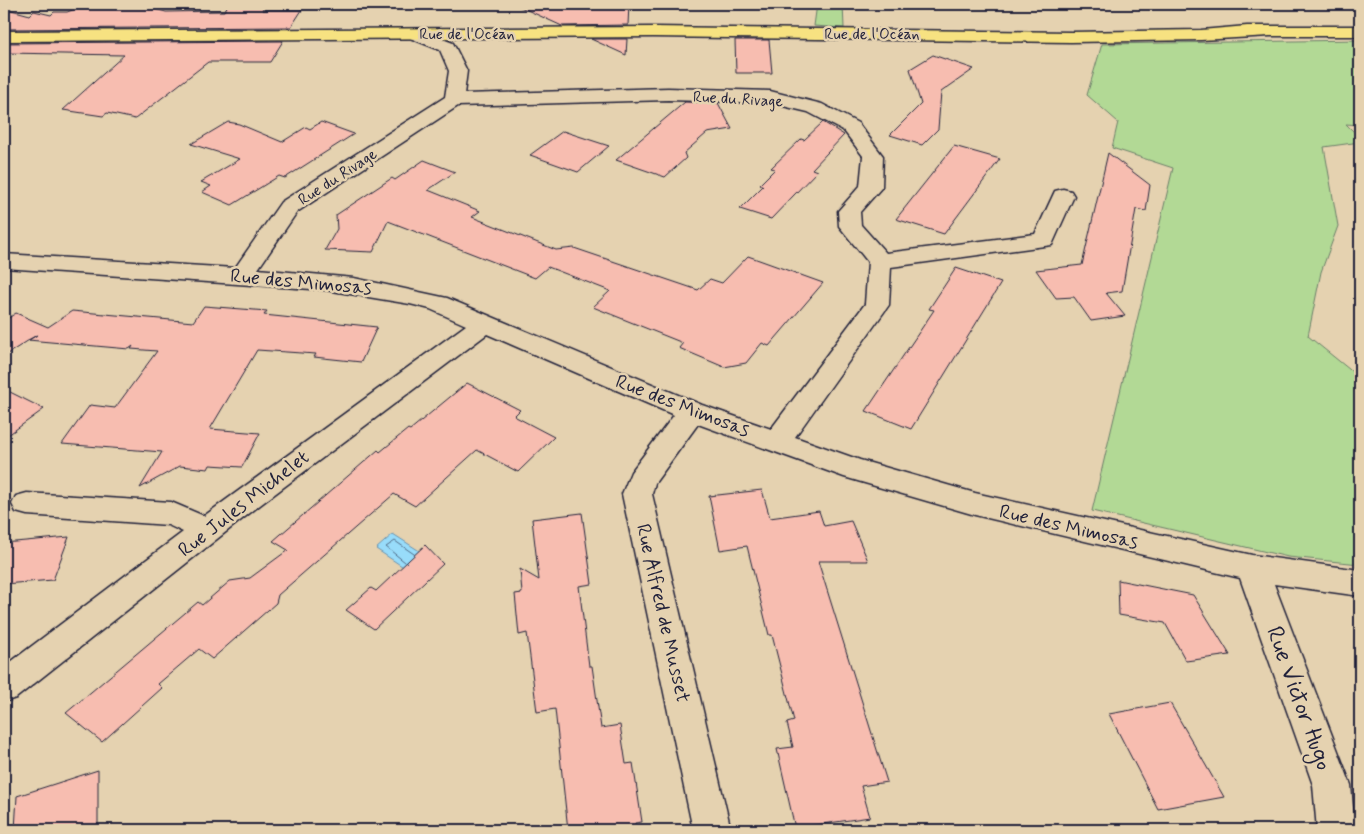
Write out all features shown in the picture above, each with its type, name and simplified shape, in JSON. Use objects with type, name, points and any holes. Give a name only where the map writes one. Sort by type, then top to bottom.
[{"type":"main road","name":"Rue de l'Océan","points":[[4,36],[931,33],[1025,36],[1198,36],[1266,32],[1360,31]]},
{"type":"street","points":[[416,34],[447,47],[458,71],[454,100]]},
{"type":"street","name":"Rue du Rivage","points":[[242,275],[289,207],[454,100],[687,95],[770,97],[816,108],[851,127],[873,156],[871,187],[849,211],[850,226],[880,261]]},
{"type":"street","points":[[777,441],[876,306],[880,261],[1044,240],[1063,196]]},
{"type":"street","name":"Rue des Mimosas","points":[[4,261],[242,275],[371,286],[438,303],[692,412],[854,469],[975,504],[1252,568],[1360,583]]},
{"type":"street","name":"Rue Jules Michelet","points":[[4,687],[250,497],[485,322]]},
{"type":"street","name":"Rue Alfred de Musset","points":[[692,412],[641,480],[637,494],[712,830]]},
{"type":"street","points":[[27,504],[171,514],[208,530]]},
{"type":"street","name":"Rue Victor Hugo","points":[[1252,568],[1332,785],[1336,830]]},
{"type":"green space","points":[[817,4],[843,4],[844,28],[814,26]]},
{"type":"green space","points":[[1360,40],[1360,125],[1346,124],[1360,138],[1360,142],[1324,147],[1338,226],[1321,272],[1308,336],[1360,378],[1360,564],[1288,557],[1092,511],[1173,168],[1112,148],[1118,122],[1087,95],[1102,44]]},
{"type":"water","points":[[393,534],[432,559],[414,574],[376,549]]},
{"type":"building","points":[[89,4],[98,6],[106,4],[136,4],[166,12],[224,11],[229,4],[266,4],[262,10],[302,10],[291,27],[4,29],[4,8],[30,15],[34,11],[51,15],[54,12],[67,12]]},
{"type":"building","points":[[514,4],[629,4],[628,25],[562,26]]},
{"type":"building","points":[[591,39],[627,39],[626,55]]},
{"type":"building","points":[[735,40],[769,40],[772,73],[736,73]]},
{"type":"building","points":[[283,41],[270,62],[208,62],[135,119],[107,113],[103,116],[63,110],[124,55],[4,53],[4,43]]},
{"type":"building","points":[[933,55],[974,69],[941,92],[938,129],[922,145],[890,135],[921,104],[910,69]]},
{"type":"building","points":[[685,102],[718,103],[732,129],[707,133],[684,153],[686,158],[665,177],[616,160]]},
{"type":"building","points":[[228,122],[239,124],[282,142],[306,127],[310,129],[321,122],[354,134],[285,178],[279,176],[232,205],[202,192],[211,186],[201,182],[240,159],[191,144]]},
{"type":"building","points":[[823,122],[844,135],[812,169],[817,171],[771,219],[740,209],[763,186],[760,184],[775,169],[771,168],[801,139],[804,140]]},
{"type":"building","points":[[563,131],[609,146],[578,172],[530,155]]},
{"type":"building","points":[[954,146],[1000,159],[944,234],[896,219]]},
{"type":"building","points":[[1108,153],[1150,185],[1146,211],[1136,209],[1122,291],[1106,293],[1125,316],[1091,321],[1074,297],[1056,298],[1036,270],[1082,265]]},
{"type":"building","points":[[424,160],[455,172],[428,190],[480,211],[472,217],[556,250],[574,248],[698,290],[710,279],[722,283],[748,256],[823,283],[769,346],[762,343],[746,363],[724,367],[679,348],[683,343],[593,307],[610,291],[548,267],[535,278],[388,221],[373,252],[325,250],[337,229],[336,215],[392,178],[395,180]]},
{"type":"building","points":[[956,268],[1001,283],[911,429],[866,411],[934,310],[929,309]]},
{"type":"building","points":[[204,306],[267,311],[264,315],[377,327],[361,362],[314,357],[316,354],[257,350],[210,429],[260,433],[242,467],[210,465],[208,469],[180,466],[140,488],[162,452],[62,444],[90,405],[115,408],[157,351],[131,349],[133,346],[129,349],[29,340],[4,356],[4,321],[16,313],[48,327],[72,311],[193,322]]},
{"type":"building","points":[[467,383],[520,410],[514,416],[554,437],[518,472],[477,450],[415,506],[394,494],[278,595],[276,603],[212,659],[199,649],[158,684],[162,688],[102,742],[66,713],[198,602],[202,605],[230,581],[250,578],[288,550],[273,541],[378,450],[380,452],[408,429],[410,430]]},
{"type":"building","points":[[4,389],[44,409],[4,438]]},
{"type":"building","points":[[762,490],[770,518],[819,511],[824,526],[851,521],[868,561],[818,561],[887,782],[861,786],[870,817],[795,828],[777,749],[793,747],[787,723],[794,721],[772,635],[769,635],[747,546],[720,550],[709,496]]},
{"type":"building","points":[[582,513],[592,584],[579,586],[589,666],[592,666],[601,728],[620,725],[626,764],[633,763],[642,822],[635,823],[636,830],[568,830],[555,709],[537,712],[527,633],[519,635],[515,594],[522,593],[520,569],[539,580],[532,519]]},
{"type":"building","points":[[69,537],[53,580],[4,584],[4,543]]},
{"type":"building","points":[[425,545],[443,564],[374,629],[346,610],[371,588],[376,591]]},
{"type":"building","points":[[1118,580],[1193,595],[1230,655],[1186,661],[1165,623],[1119,615]]},
{"type":"building","points":[[1170,703],[1224,797],[1158,809],[1109,714]]},
{"type":"building","points":[[98,770],[98,830],[15,830],[17,796]]}]
